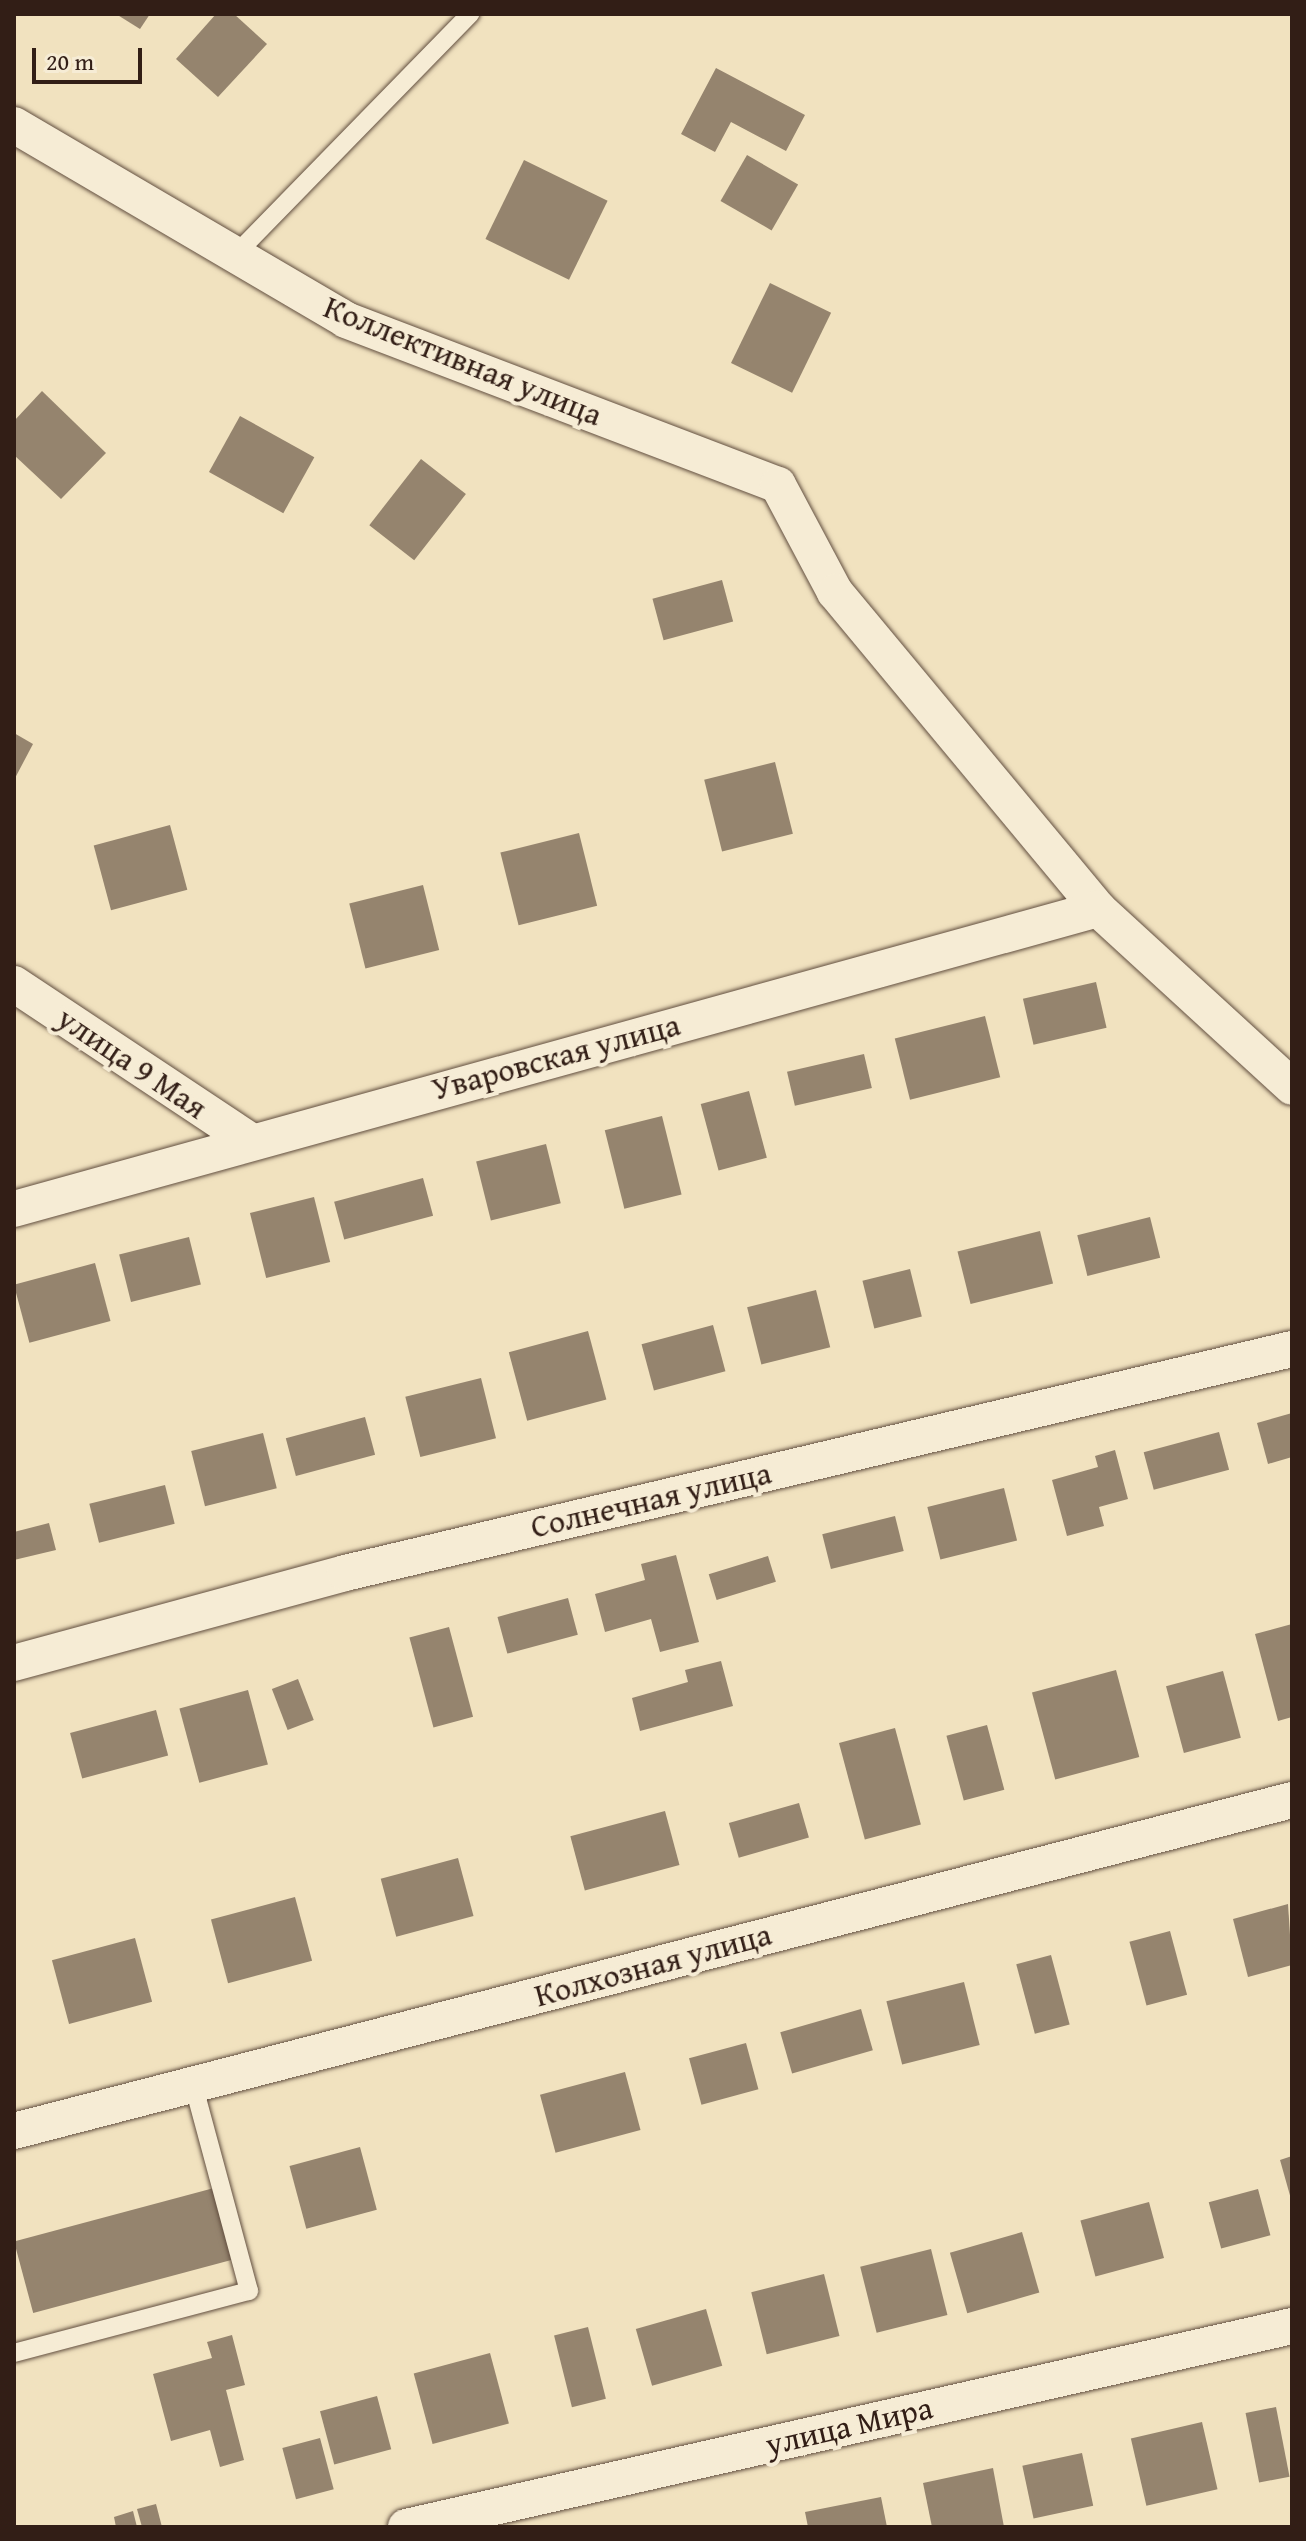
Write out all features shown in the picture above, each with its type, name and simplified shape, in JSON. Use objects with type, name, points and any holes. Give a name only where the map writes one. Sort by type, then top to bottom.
[{"type":"street","name":"Коллективная улица","points":[[14,125],[346,320],[778,485],[835,592],[1098,909],[1292,1087]]},
{"type":"street","name":"Уваровская улица","points":[[14,1209],[250,1141],[1098,909]]},
{"type":"street","name":"улица 9 Мая","points":[[14,984],[250,1141]]},
{"type":"street","name":"Солнечная улица","points":[[14,1663],[345,1573],[1292,1349]]},
{"type":"street","name":"Колхозная улица","points":[[14,2131],[1292,1800]]},
{"type":"street","name":"улица Мира","points":[[406,2527],[1292,2326]]},
{"type":"lane","points":[[235,255],[470,14]]},
{"type":"lane","points":[[14,2353],[249,2291],[193,2084]]},
{"type":"building","points":[[116,14],[150,14],[140,29]]},
{"type":"building","points":[[216,14],[234,14],[267,44],[218,97],[176,59]]},
{"type":"building","points":[[716,68],[805,115],[786,151],[731,122],[715,152],[681,134]]},
{"type":"building","points":[[747,155],[798,184],[772,230],[720,201]]},
{"type":"building","points":[[524,160],[608,201],[569,280],[485,239]]},
{"type":"building","points":[[770,283],[831,313],[792,393],[731,363]]},
{"type":"building","points":[[42,391],[106,453],[61,499],[14,455],[14,421]]},
{"type":"building","points":[[240,416],[314,457],[283,513],[209,472]]},
{"type":"building","points":[[421,459],[466,494],[414,560],[369,525]]},
{"type":"building","points":[[722,580],[733,622],[664,640],[652,599]]},
{"type":"building","points":[[14,733],[33,744],[14,780]]},
{"type":"building","points":[[775,762],[793,834],[722,851],[704,780]]},
{"type":"building","points":[[170,825],[187,890],[111,910],[94,845]]},
{"type":"building","points":[[579,833],[597,906],[519,925],[500,853]]},
{"type":"building","points":[[423,885],[439,950],[365,968],[349,903]]},
{"type":"building","points":[[1096,982],[1107,1028],[1033,1045],[1023,999]]},
{"type":"building","points":[[985,1016],[1000,1077],[910,1100],[895,1038]]},
{"type":"building","points":[[864,1054],[872,1088],[795,1106],[787,1072]]},
{"type":"building","points":[[749,1091],[767,1158],[719,1171],[701,1104]]},
{"type":"building","points":[[662,1116],[682,1195],[624,1209],[605,1130]]},
{"type":"building","points":[[546,1144],[561,1203],[491,1221],[476,1161]]},
{"type":"building","points":[[423,1178],[433,1216],[344,1239],[334,1202]]},
{"type":"building","points":[[314,1197],[330,1262],[266,1278],[250,1213]]},
{"type":"building","points":[[1150,1217],[1160,1258],[1087,1276],[1077,1235]]},
{"type":"building","points":[[1040,1231],[1053,1283],[971,1304],[958,1252]]},
{"type":"building","points":[[189,1237],[201,1285],[131,1302],[119,1254]]},
{"type":"building","points":[[95,1263],[111,1321],[29,1343],[14,1285]]},
{"type":"building","points":[[910,1269],[922,1317],[874,1328],[862,1281]]},
{"type":"building","points":[[816,1290],[830,1347],[761,1364],[747,1307]]},
{"type":"building","points":[[713,1325],[725,1371],[654,1391],[642,1344]]},
{"type":"building","points":[[588,1331],[606,1400],[527,1421],[509,1352]]},
{"type":"building","points":[[481,1378],[496,1438],[420,1457],[405,1397]]},
{"type":"building","points":[[1292,1413],[1292,1457],[1268,1464],[1257,1423]]},
{"type":"building","points":[[365,1417],[375,1455],[296,1476],[286,1438]]},
{"type":"building","points":[[1219,1432],[1229,1470],[1154,1490],[1144,1452]]},
{"type":"building","points":[[263,1433],[277,1488],[205,1506],[191,1451]]},
{"type":"building","points":[[1115,1450],[1128,1499],[1099,1507],[1104,1526],[1067,1536],[1052,1480],[1098,1467],[1095,1456]]},
{"type":"building","points":[[165,1485],[175,1524],[99,1543],[89,1504]]},
{"type":"building","points":[[1004,1488],[1017,1540],[940,1560],[927,1507]]},
{"type":"building","points":[[895,1516],[904,1551],[831,1569],[822,1534]]},
{"type":"building","points":[[49,1523],[56,1550],[14,1560],[14,1532]]},
{"type":"building","points":[[676,1555],[699,1642],[660,1652],[651,1619],[605,1632],[595,1594],[645,1580],[641,1564]]},
{"type":"building","points":[[768,1556],[776,1582],[717,1600],[709,1574]]},
{"type":"building","points":[[568,1598],[578,1635],[507,1654],[497,1617]]},
{"type":"building","points":[[1292,1624],[1292,1717],[1278,1721],[1255,1634]]},
{"type":"building","points":[[449,1627],[473,1717],[433,1727],[409,1638]]},
{"type":"building","points":[[721,1661],[733,1706],[640,1731],[632,1698],[688,1682],[685,1670]]},
{"type":"building","points":[[1116,1670],[1139,1757],[1055,1779],[1032,1693]]},
{"type":"building","points":[[1223,1671],[1241,1738],[1184,1753],[1166,1686]]},
{"type":"building","points":[[298,1679],[314,1720],[288,1730],[272,1689]]},
{"type":"building","points":[[248,1690],[268,1764],[199,1783],[179,1708]]},
{"type":"building","points":[[156,1710],[168,1755],[82,1778],[70,1733]]},
{"type":"building","points":[[987,1725],[1004,1790],[964,1801],[946,1736]]},
{"type":"building","points":[[895,1728],[921,1825],[865,1840],[839,1743]]},
{"type":"building","points":[[799,1803],[809,1838],[739,1858],[729,1823]]},
{"type":"building","points":[[665,1811],[679,1865],[585,1890],[570,1836]]},
{"type":"building","points":[[458,1858],[474,1916],[396,1937],[381,1879]]},
{"type":"building","points":[[295,1897],[312,1961],[228,1983],[211,1920]]},
{"type":"building","points":[[1288,1904],[1292,1965],[1248,1977],[1233,1919]]},
{"type":"building","points":[[1170,1931],[1187,1995],[1147,2006],[1129,1942]]},
{"type":"building","points":[[135,1938],[152,2002],[69,2024],[52,1960]]},
{"type":"building","points":[[1051,1955],[1070,2025],[1035,2034],[1016,1964]]},
{"type":"building","points":[[964,1982],[980,2045],[902,2064],[886,2001]]},
{"type":"building","points":[[861,2009],[873,2050],[792,2073],[780,2032]]},
{"type":"building","points":[[746,2043],[758,2089],[701,2105],[689,2058]]},
{"type":"building","points":[[625,2072],[641,2130],[556,2153],[540,2095]]},
{"type":"building","points":[[360,2147],[377,2210],[306,2229],[289,2166]]},
{"type":"building","points":[[1292,2156],[1292,2199],[1291,2199],[1280,2160]]},
{"type":"building","points":[[214,2188],[233,2259],[33,2313],[14,2242]]},
{"type":"building","points":[[1258,2189],[1270,2235],[1221,2249],[1209,2202]]},
{"type":"building","points":[[1149,2202],[1164,2258],[1095,2276],[1080,2220]]},
{"type":"building","points":[[1022,2232],[1039,2293],[967,2313],[950,2253]]},
{"type":"building","points":[[931,2249],[947,2315],[877,2333],[860,2267]]},
{"type":"building","points":[[824,2274],[839,2336],[767,2354],[751,2292]]},
{"type":"building","points":[[706,2309],[722,2366],[652,2386],[636,2329]]},
{"type":"building","points":[[588,2327],[606,2399],[572,2407],[554,2335]]},
{"type":"building","points":[[232,2335],[245,2385],[226,2390],[244,2460],[220,2467],[210,2430],[171,2441],[153,2374],[212,2358],[207,2342]]},
{"type":"building","points":[[490,2353],[509,2424],[433,2444],[414,2373]]},
{"type":"building","points":[[377,2396],[391,2449],[334,2464],[320,2411]]},
{"type":"building","points":[[1276,2407],[1290,2477],[1259,2483],[1246,2413]]},
{"type":"building","points":[[1202,2422],[1218,2489],[1146,2506],[1131,2438]]},
{"type":"building","points":[[320,2438],[334,2489],[296,2499],[282,2448]]},
{"type":"building","points":[[1082,2453],[1093,2506],[1034,2519],[1022,2466]]},
{"type":"building","points":[[993,2468],[1004,2527],[932,2527],[923,2483]]},
{"type":"building","points":[[881,2497],[887,2527],[808,2527],[805,2512]]},
{"type":"building","points":[[156,2504],[162,2527],[142,2527],[137,2509]]},
{"type":"building","points":[[133,2511],[137,2527],[116,2527],[114,2517]]}]
